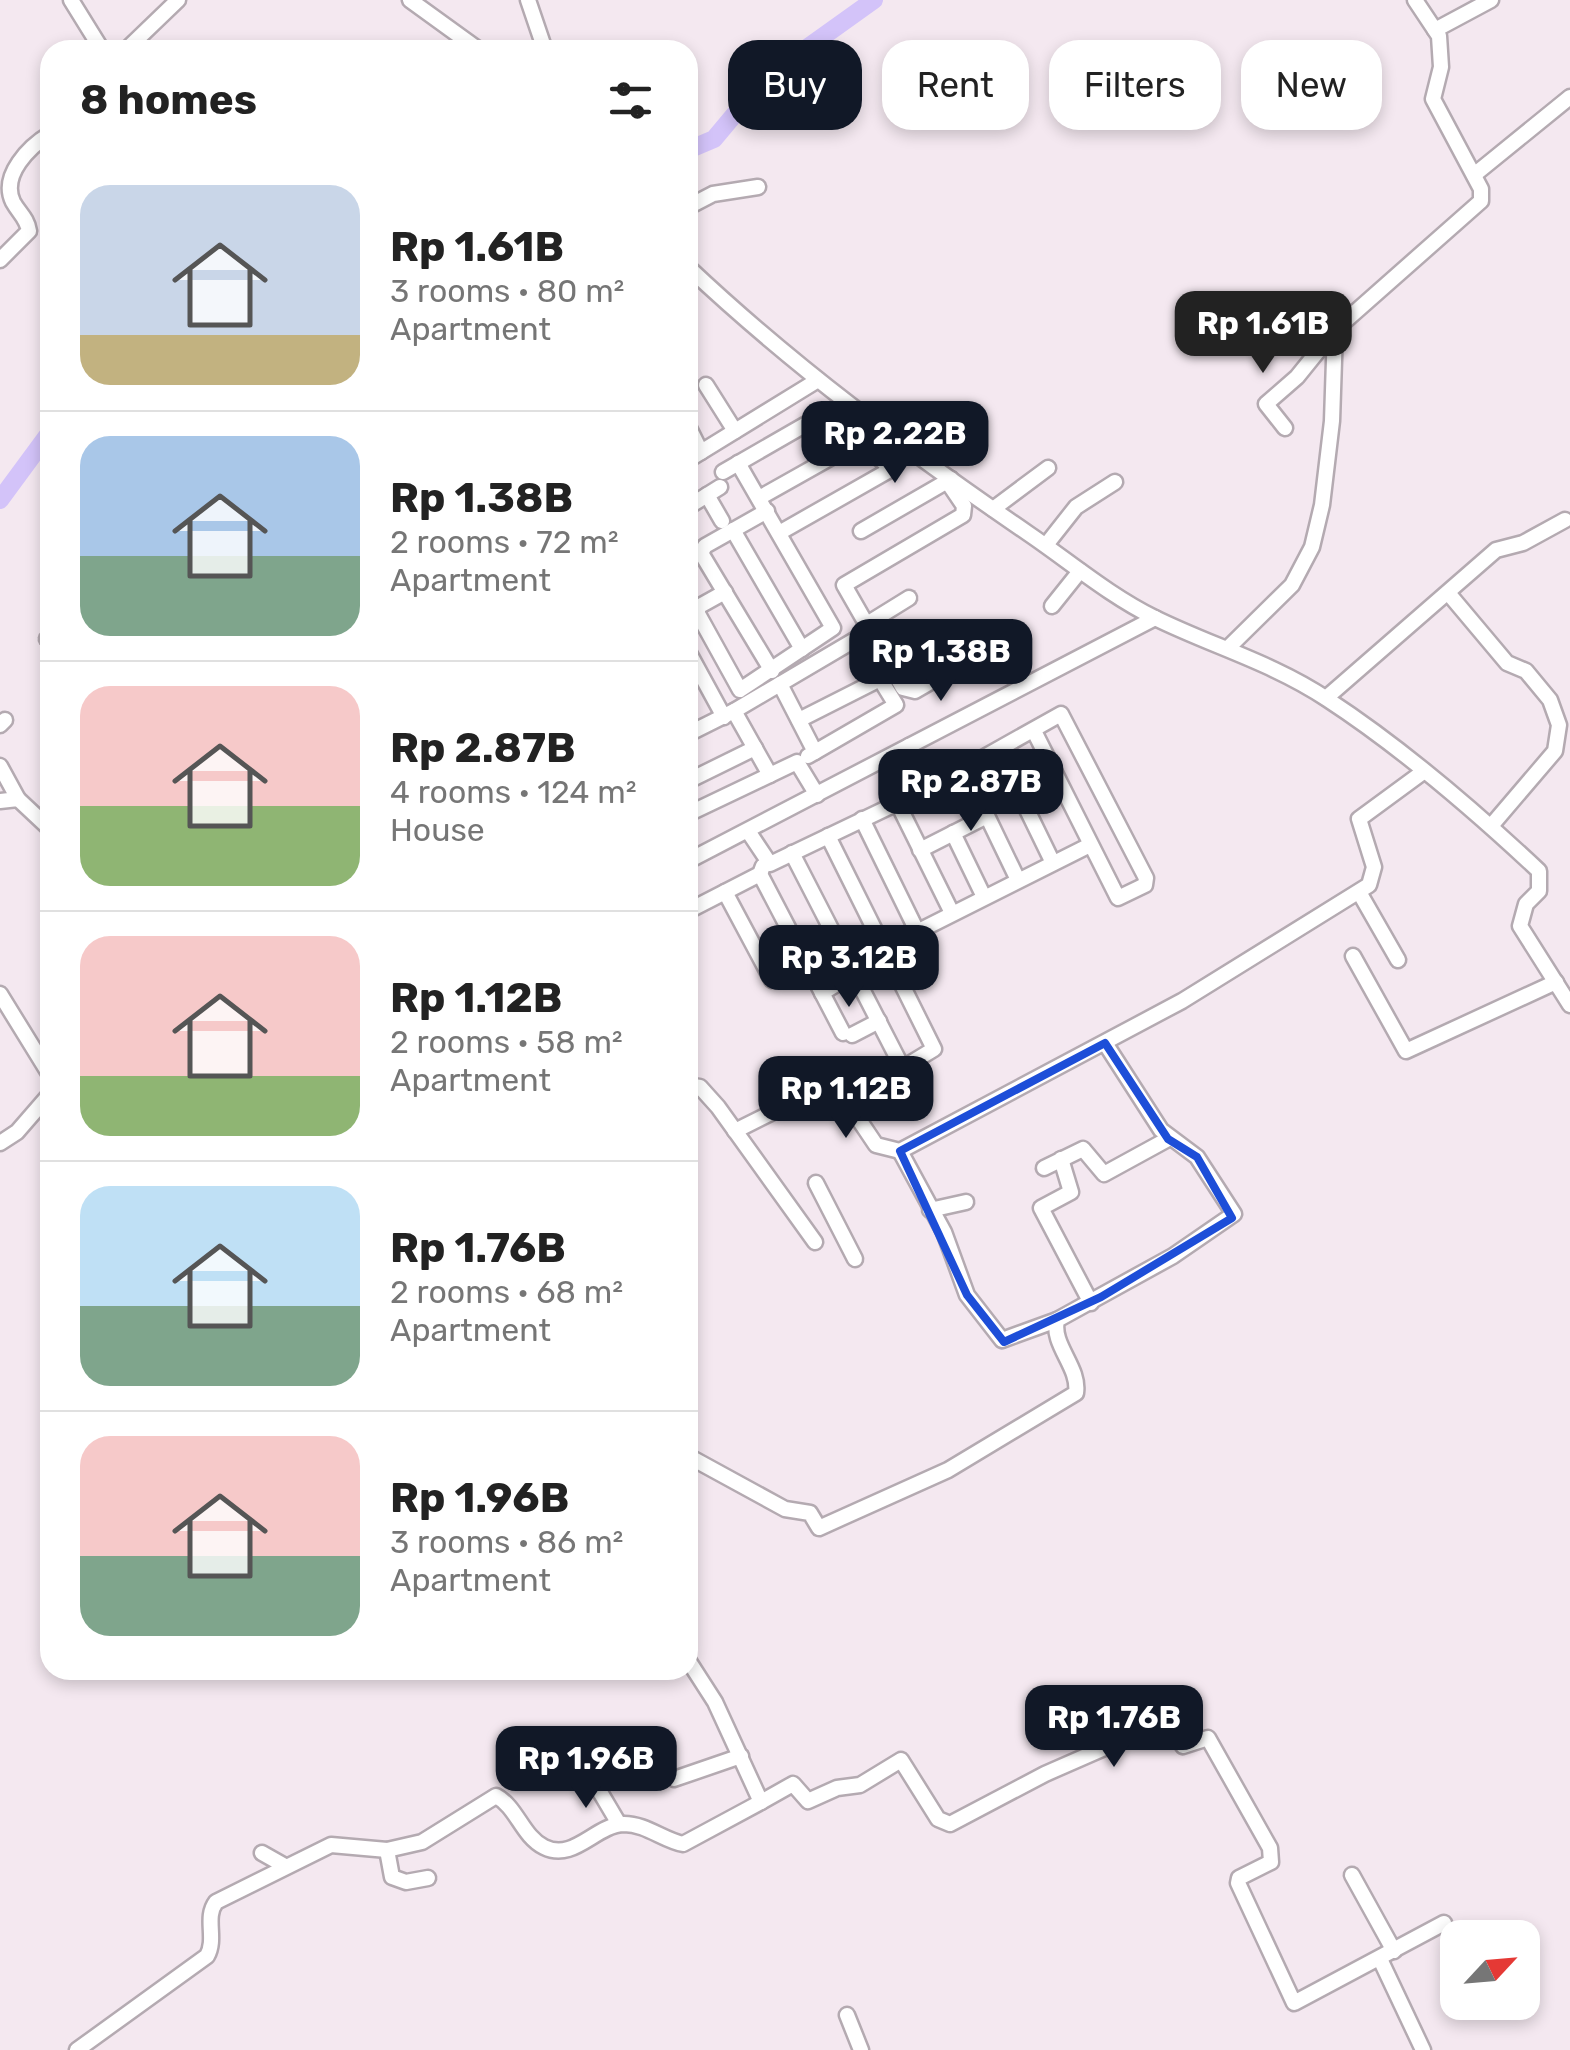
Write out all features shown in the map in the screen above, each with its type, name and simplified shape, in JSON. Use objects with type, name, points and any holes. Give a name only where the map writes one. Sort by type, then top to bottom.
[{"type":"street","points":[[71,0],[96,40]]},
{"type":"street","points":[[136,40],[178,0]]},
{"type":"street","points":[[410,0],[461,40]]},
{"type":"street","points":[[528,0],[542,40]]},
{"type":"street","points":[[1285,428],[1266,404],[1297,377],[1335,330],[1482,201],[1474,176],[1432,99],[1442,52],[1435,30],[1414,0]]},
{"type":"street","points":[[1435,30],[1491,0]]},
{"type":"street","points":[[1474,176],[1570,98]]},
{"type":"street","points":[[0,260],[29,231],[12,199],[10,183],[26,151],[40,141]]},
{"type":"street","points":[[698,202],[713,194],[758,187]]},
{"type":"street","points":[[698,277],[874,424],[1080,571],[1155,618],[1229,647],[1326,698],[1492,826],[1540,871],[1539,891],[1526,904],[1519,921],[1570,1005]]},
{"type":"street","points":[[1229,647],[1292,585],[1312,547],[1322,505],[1332,421],[1335,330]]},
{"type":"street","points":[[698,454],[818,380]]},
{"type":"street","points":[[706,384],[735,431]]},
{"type":"street","points":[[698,499],[738,463],[822,415],[855,444],[885,463],[888,471],[779,532]]},
{"type":"street","points":[[815,752],[702,552],[727,526],[855,444],[874,424]]},
{"type":"street","points":[[698,445],[702,452]]},
{"type":"street","points":[[698,728],[729,714],[776,678],[802,649],[833,628],[738,463]]},
{"type":"street","points":[[993,509],[1048,468]]},
{"type":"street","points":[[862,531],[949,480]]},
{"type":"street","points":[[888,662],[944,630],[960,665],[915,690],[903,688],[888,662],[867,624],[844,585],[962,514],[964,506],[949,480]]},
{"type":"street","points":[[1046,545],[1076,507],[1114,482]]},
{"type":"street","points":[[717,485],[727,526],[802,649]]},
{"type":"street","points":[[1326,698],[1496,550],[1523,543],[1565,520]]},
{"type":"street","points":[[1052,606],[1080,571]]},
{"type":"street","points":[[725,592],[698,607],[698,614],[740,690],[776,678],[858,638]]},
{"type":"street","points":[[1449,594],[1508,663],[1526,671],[1550,700],[1559,724],[1555,751],[1492,826]]},
{"type":"street","points":[[867,624],[909,598]]},
{"type":"street","points":[[698,856],[1155,618]]},
{"type":"street","points":[[698,666],[770,775]]},
{"type":"street","points":[[698,804],[797,762],[896,706],[880,679],[799,720]]},
{"type":"street","points":[[698,906],[762,867],[931,786],[1061,714],[1146,878],[1145,885],[1118,898],[1034,731]]},
{"type":"street","points":[[909,746],[931,786]]},
{"type":"street","points":[[698,776],[755,748]]},
{"type":"street","points":[[998,750],[1053,863]]},
{"type":"street","points":[[797,762],[817,795]]},
{"type":"street","points":[[0,766],[18,799],[40,820]]},
{"type":"street","points":[[964,768],[1018,880]]},
{"type":"street","points":[[735,1132],[830,1084],[837,1088],[876,1145],[900,1152],[1274,948],[1359,892],[1374,877],[1374,867],[1359,819],[1422,772]]},
{"type":"street","points":[[0,801],[18,799]]},
{"type":"street","points":[[897,802],[952,913]]},
{"type":"street","points":[[920,850],[987,816]]},
{"type":"street","points":[[862,820],[917,931]]},
{"type":"street","points":[[748,831],[808,966],[847,1034],[879,1021]]},
{"type":"street","points":[[953,834],[984,897]]},
{"type":"street","points":[[792,853],[903,1065],[933,1052],[828,836]]},
{"type":"street","points":[[822,993],[917,931],[1090,845]]},
{"type":"street","points":[[725,892],[772,980],[808,966]]},
{"type":"street","points":[[1359,892],[1398,960]]},
{"type":"street","points":[[1352,956],[1406,1051],[1556,982]]},
{"type":"street","points":[[0,994],[40,1059]]},
{"type":"street","points":[[900,1152],[944,1232],[967,1295],[1004,1342],[1090,1303],[1232,1218],[1233,1208],[1197,1157],[1168,1139],[1105,1043]]},
{"type":"street","points":[[698,1086],[815,1242]]},
{"type":"street","points":[[0,1143],[17,1132],[40,1105]]},
{"type":"street","points":[[1044,1168],[1087,1150],[1104,1174],[1168,1139]]},
{"type":"street","points":[[1061,1159],[1070,1192],[1041,1208],[1090,1303]]},
{"type":"street","points":[[816,1183],[855,1259]]},
{"type":"street","points":[[930,1210],[966,1202]]},
{"type":"street","points":[[804,1226],[830,1212]]},
{"type":"street","points":[[698,1462],[785,1510],[810,1513],[819,1528],[948,1470],[1076,1393],[1076,1376],[1055,1329],[1057,1320]]},
{"type":"street","points":[[698,1678],[742,1756],[760,1802]]},
{"type":"street","points":[[77,2050],[207,1956],[212,1946],[210,1910],[216,1902],[331,1845],[388,1850],[422,1842],[493,1796],[504,1801],[532,1839],[551,1850],[569,1850],[619,1824],[645,1828],[683,1844],[793,1784],[808,1801],[837,1788],[854,1788],[901,1760],[938,1818],[950,1824],[1045,1774],[1168,1722],[1182,1746],[1208,1738],[1270,1848],[1270,1862],[1240,1878],[1238,1883],[1294,2004],[1440,1926]]},
{"type":"street","points":[[674,1779],[742,1756]]},
{"type":"street","points":[[590,1775],[619,1824]]},
{"type":"street","points":[[388,1850],[392,1877],[406,1882],[428,1878]]},
{"type":"street","points":[[262,1853],[285,1866]]},
{"type":"street","points":[[1352,1875],[1394,1951]]},
{"type":"street","points":[[1380,1959],[1423,2050]]},
{"type":"street","points":[[848,2015],[861,2050]]},
{"type":"highlighted area","points":[[1105,1043],[1168,1139],[1197,1157],[1232,1218],[1101,1297],[1004,1342],[967,1295],[900,1151]]},
{"type":"waterway","points":[[698,146],[714,139],[765,78],[874,0]]},
{"type":"waterway","points":[[0,500],[40,446]]}]
